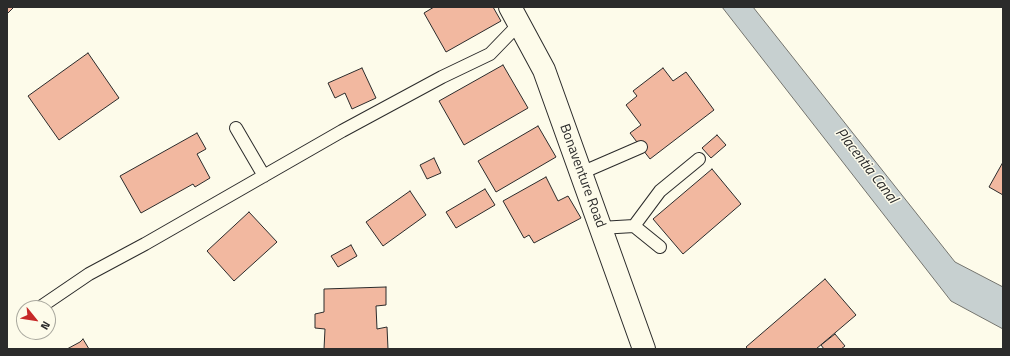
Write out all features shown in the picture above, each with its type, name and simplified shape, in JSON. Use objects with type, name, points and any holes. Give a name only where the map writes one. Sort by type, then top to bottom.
[{"type":"street","name":"Bonaventure Road","points":[[515,16],[544,70],[644,349]]},
{"type":"lane","points":[[51,300],[89,274],[348,127],[442,77],[490,54],[515,16]]},
{"type":"lane","points":[[236,128],[264,176]]},
{"type":"lane","points":[[581,173],[641,148]]},
{"type":"lane","points":[[634,226],[660,191],[699,159]]},
{"type":"lane","points":[[600,228],[634,226],[660,247]]},
{"type":"water","name":"Placentia Canal","points":[[722,7],[753,7],[955,262],[1003,287],[1003,329],[951,301]]},
{"type":"building","points":[[7,7],[14,7],[7,14]]},
{"type":"building","points":[[434,7],[493,7],[501,21],[446,52],[424,13]]},
{"type":"building","points":[[88,53],[119,98],[59,140],[28,96]]},
{"type":"building","points":[[503,65],[528,108],[464,145],[439,101]]},
{"type":"building","points":[[362,68],[376,98],[352,109],[345,93],[335,98],[328,83]]},
{"type":"building","points":[[663,68],[673,81],[686,72],[714,110],[650,159],[630,133],[641,125],[626,105],[637,96],[633,91]]},
{"type":"building","points":[[538,126],[556,157],[496,192],[478,161]]},
{"type":"building","points":[[197,133],[206,149],[197,154],[210,178],[195,187],[193,184],[141,213],[120,176]]},
{"type":"building","points":[[717,135],[726,145],[711,158],[702,148]]},
{"type":"building","points":[[434,158],[441,173],[427,179],[420,165]]},
{"type":"building","points":[[1003,162],[1003,195],[989,187]]},
{"type":"building","points":[[712,169],[741,204],[683,254],[653,219]]},
{"type":"building","points":[[546,177],[558,201],[568,196],[581,218],[534,243],[529,235],[524,238],[503,201]]},
{"type":"building","points":[[485,189],[495,205],[456,228],[446,212]]},
{"type":"building","points":[[410,191],[426,215],[383,246],[366,222]]},
{"type":"building","points":[[249,212],[277,242],[234,281],[207,251]]},
{"type":"building","points":[[351,245],[357,256],[338,267],[331,256]]},
{"type":"building","points":[[825,279],[856,315],[816,349],[748,349],[746,347]]},
{"type":"building","points":[[386,287],[386,305],[376,306],[377,329],[387,327],[388,349],[324,349],[325,329],[315,328],[315,314],[324,312],[324,289]]},
{"type":"building","points":[[835,334],[845,346],[841,349],[824,349],[821,345]]},
{"type":"building","points":[[83,339],[89,349],[67,349],[80,342]]}]
